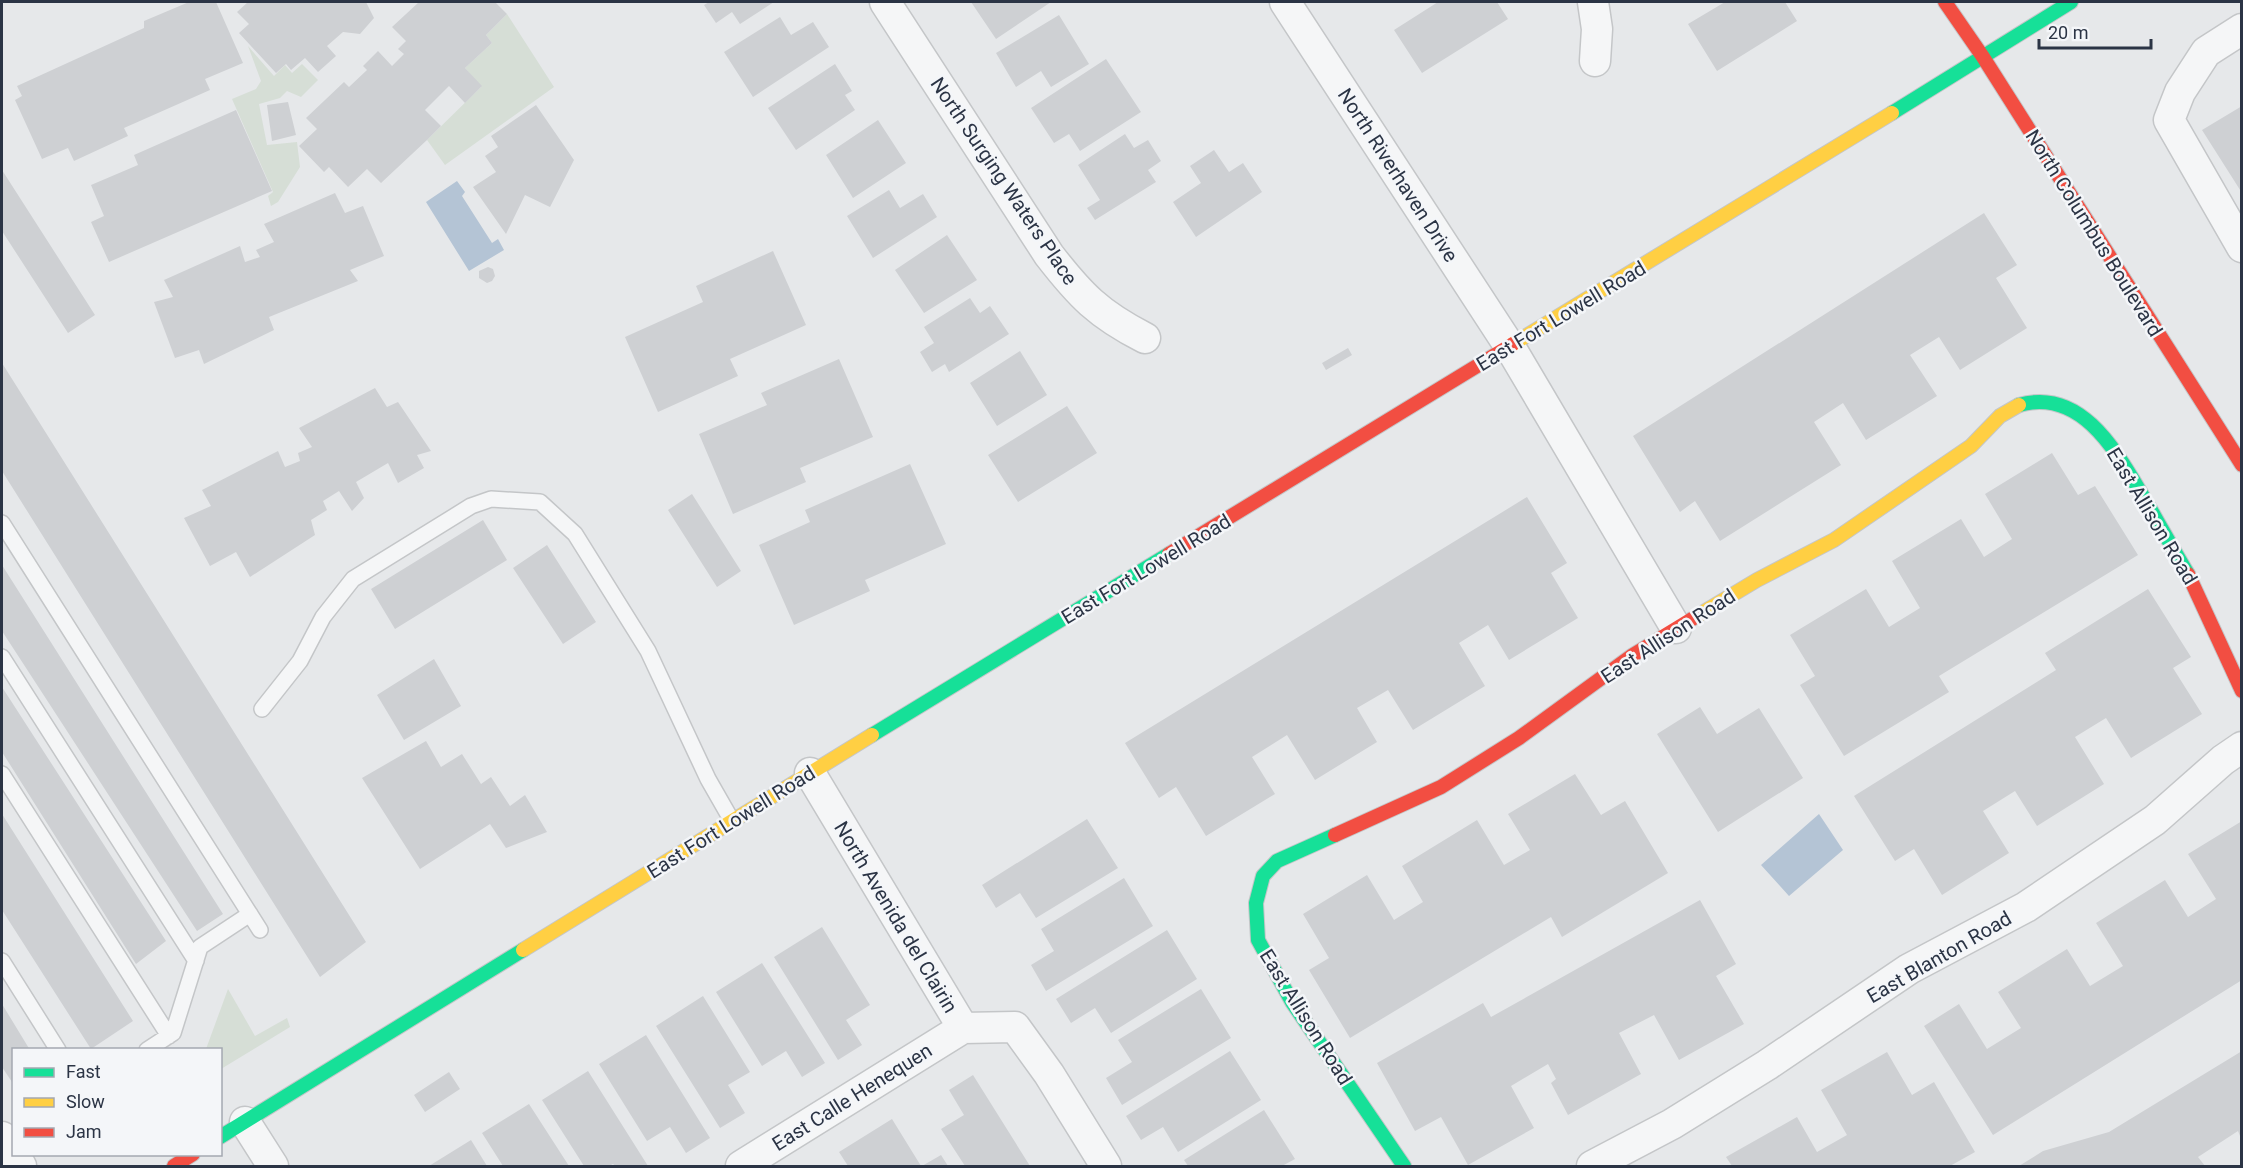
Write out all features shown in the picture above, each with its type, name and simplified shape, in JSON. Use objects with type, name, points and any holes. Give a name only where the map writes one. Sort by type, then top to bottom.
[{"type":"main road","name":"North Columbus Boulevard","points":[[1945,2],[1983,57],[2241,465]]},
{"type":"main road","name":"East Fort Lowell Road","points":[[233,1130],[810,773],[1510,348],[2071,2]]},
{"type":"main road","name":"East Allison Road","points":[[1404,1167],[1292,1002],[1258,940],[1256,903],[1263,876],[1277,861],[1441,787],[1518,738],[1633,655],[1757,580],[1842,534],[1971,446],[2000,416],[2020,404],[2041,401],[2062,405],[2092,424],[2117,453],[2192,580],[2241,691]]},
{"type":"main road","points":[[174,1167],[191,1156]]},
{"type":"street","name":"North Surging Waters Place","points":[[885,2],[1062,272],[1091,305],[1118,324],[1145,338]]},
{"type":"street","name":"North Riverhaven Drive","points":[[1285,2],[1510,348],[1676,628]]},
{"type":"street","points":[[1593,2],[1597,29],[1595,61]]},
{"type":"street","points":[[2241,29],[2206,52],[2180,92],[2169,120],[2241,247]]},
{"type":"street","name":"East Blanton Road","points":[[1592,1167],[1672,1124],[1767,1065],[1909,969],[2026,907],[2155,820],[2241,747]]},
{"type":"street","name":"North Avenida del Clairin","points":[[810,773],[963,1028],[1015,1027],[1049,1074],[1106,1167]]},
{"type":"street","name":"East Calle Henequen","points":[[741,1167],[963,1028]]},
{"type":"street","points":[[233,1130],[273,1167]]},
{"type":"street","points":[[2,1137],[12,1153]]},
{"type":"lane","points":[[262,709],[300,662],[323,617],[353,579],[471,506],[491,499],[540,502],[575,534],[648,651],[708,779],[732,821]]},
{"type":"lane","points":[[2,523],[260,930]]},
{"type":"lane","points":[[2,657],[196,961]]},
{"type":"lane","points":[[2,774],[169,1036]]},
{"type":"lane","points":[[150,1048],[173,1033],[200,947],[250,914]]},
{"type":"lane","points":[[2,961],[57,1048]]},
{"type":"shaded area","points":[[507,14],[554,87],[445,165],[427,140],[481,87],[465,68],[492,43],[486,35]]},
{"type":"shaded area","points":[[248,46],[274,76],[285,65],[292,73],[302,64],[318,80],[301,97],[287,91],[280,98],[259,104],[267,145],[297,142],[300,167],[278,202],[271,206],[268,196],[273,192],[232,99],[256,89],[261,81]]},
{"type":"shaded area","points":[[228,989],[255,1036],[287,1018],[290,1027],[222,1068],[222,1048],[206,1048]]},
{"type":"water","points":[[457,181],[465,192],[462,196],[492,243],[498,239],[504,250],[469,271],[426,202]]},
{"type":"water","points":[[1819,814],[1843,850],[1789,896],[1761,865]]},
{"type":"building","points":[[189,2],[216,2],[243,63],[205,79],[210,90],[124,128],[128,136],[74,161],[68,148],[42,159],[15,100],[22,96],[17,86],[144,28],[144,21]]},
{"type":"building","points":[[248,2],[366,2],[374,18],[360,34],[343,32],[327,46],[336,56],[318,72],[305,58],[291,70],[286,64],[276,73],[239,33],[249,24],[237,12]]},
{"type":"building","points":[[419,2],[495,2],[507,14],[486,35],[492,43],[465,68],[482,86],[465,103],[449,86],[425,110],[441,126],[427,140],[381,183],[367,169],[348,187],[329,167],[324,172],[299,146],[317,129],[306,118],[344,82],[349,87],[367,70],[363,66],[378,51],[392,66],[404,54],[398,49],[406,41],[392,27]]},
{"type":"building","points":[[709,2],[774,2],[740,24],[732,12],[716,23],[704,5]]},
{"type":"building","points":[[971,2],[1051,2],[996,39]]},
{"type":"building","points":[[1438,2],[1497,2],[1508,19],[1422,73],[1394,30]]},
{"type":"building","points":[[1725,2],[1785,2],[1797,21],[1717,71],[1688,24]]},
{"type":"building","points":[[1059,15],[1089,64],[1051,87],[1041,71],[1016,87],[996,53]]},
{"type":"building","points":[[780,17],[791,35],[813,22],[829,47],[753,97],[724,52]]},
{"type":"building","points":[[1106,59],[1141,112],[1080,151],[1069,134],[1054,143],[1031,108]]},
{"type":"building","points":[[835,64],[852,91],[845,95],[855,110],[796,150],[768,108]]},
{"type":"building","points":[[288,102],[296,135],[272,141],[267,105]]},
{"type":"building","points":[[536,105],[574,160],[550,207],[525,195],[506,234],[473,187],[496,172],[485,156],[498,147],[491,136]]},
{"type":"building","points":[[2242,106],[2242,193],[2202,130]]},
{"type":"building","points":[[236,110],[272,191],[109,262],[91,222],[104,216],[91,185],[138,165],[134,155]]},
{"type":"building","points":[[878,120],[906,163],[853,198],[826,155]]},
{"type":"building","points":[[1125,134],[1134,148],[1148,140],[1161,161],[1148,170],[1156,182],[1095,220],[1087,208],[1100,200],[1078,165]]},
{"type":"building","points":[[1214,150],[1229,172],[1243,163],[1262,192],[1196,237],[1173,202],[1201,183],[1190,166]]},
{"type":"building","points":[[2,170],[95,315],[68,333],[2,231]]},
{"type":"building","points":[[889,190],[900,208],[923,194],[937,217],[873,258],[847,216]]},
{"type":"building","points":[[335,193],[345,213],[363,206],[384,256],[350,270],[358,281],[269,317],[274,330],[204,364],[199,350],[175,358],[154,302],[173,297],[164,280],[240,246],[245,262],[260,257],[256,250],[274,242],[264,224]]},
{"type":"building","points":[[1984,213],[2017,265],[1996,278],[2027,328],[1960,370],[1939,337],[1910,355],[1937,396],[1866,440],[1843,403],[1814,422],[1841,465],[1720,541],[1695,501],[1680,512],[1633,436]]},
{"type":"building","points":[[947,235],[977,280],[924,313],[895,270]]},
{"type":"building","points":[[773,251],[806,325],[730,359],[738,376],[658,412],[625,337],[703,302],[696,286]]},
{"type":"building","points":[[488,267],[493,269],[495,276],[487,283],[479,278],[479,271]]},
{"type":"building","points":[[970,298],[980,313],[990,306],[1009,334],[949,372],[945,364],[932,372],[920,352],[934,343],[924,327]]},
{"type":"building","points":[[1348,348],[1352,355],[1326,370],[1322,363]]},
{"type":"building","points":[[1020,351],[1047,395],[997,426],[970,383]]},
{"type":"building","points":[[839,359],[873,437],[800,468],[806,482],[733,514],[699,434],[767,405],[761,393]]},
{"type":"building","points":[[2,363],[366,942],[320,977],[2,471]]},
{"type":"building","points":[[375,388],[387,407],[398,402],[431,451],[417,455],[424,468],[398,483],[388,463],[356,482],[364,498],[352,511],[339,491],[323,501],[327,510],[311,520],[315,535],[250,577],[236,552],[210,566],[184,518],[211,506],[202,490],[278,451],[285,467],[300,461],[298,453],[312,447],[299,428]]},
{"type":"building","points":[[1067,406],[1097,453],[1018,502],[988,455]]},
{"type":"building","points":[[2052,453],[2078,495],[2095,486],[2138,555],[1939,676],[1949,692],[1844,756],[1800,685],[1815,676],[1790,635],[1866,589],[1889,627],[1920,608],[1892,561],[1961,519],[1984,557],[2012,539],[1985,494]]},
{"type":"building","points":[[910,464],[946,544],[865,580],[870,591],[794,625],[759,545],[810,522],[805,510]]},
{"type":"building","points":[[692,494],[741,571],[717,587],[668,510]]},
{"type":"building","points":[[1527,497],[1567,563],[1551,573],[1578,618],[1509,660],[1488,625],[1459,643],[1485,686],[1413,730],[1388,690],[1357,708],[1377,742],[1315,780],[1287,735],[1252,757],[1275,794],[1206,836],[1176,787],[1159,798],[1125,743]]},
{"type":"building","points":[[483,520],[507,560],[395,629],[371,589]]},
{"type":"building","points":[[547,545],[596,622],[563,644],[513,568]]},
{"type":"building","points":[[2,565],[223,914],[197,931],[2,631]]},
{"type":"building","points":[[2148,589],[2191,657],[2173,668],[2202,714],[2131,758],[2106,718],[2075,737],[2104,784],[2037,826],[2015,791],[1983,811],[2009,853],[1942,895],[1914,849],[1895,861],[1854,796],[2056,670],[2045,653]]},
{"type":"building","points":[[434,659],[461,706],[404,740],[377,695]]},
{"type":"building","points":[[2,687],[166,941],[136,964],[2,752]]},
{"type":"building","points":[[1700,707],[1717,734],[1759,708],[1803,778],[1718,832],[1657,734]]},
{"type":"building","points":[[426,741],[441,767],[462,754],[481,784],[491,777],[510,806],[525,795],[547,832],[506,848],[490,824],[420,869],[362,778]]},
{"type":"building","points":[[1575,774],[1601,815],[1625,801],[1668,873],[1562,937],[1551,917],[1350,1038],[1309,970],[1329,958],[1303,914],[1367,875],[1394,920],[1423,902],[1402,866],[1477,820],[1504,865],[1530,850],[1508,814]]},
{"type":"building","points":[[2,814],[133,1021],[90,1048],[2,910]]},
{"type":"building","points":[[1087,819],[1118,868],[1036,918],[1020,893],[996,908],[982,885]]},
{"type":"building","points":[[2242,821],[2242,980],[1993,1135],[1924,1026],[1959,1004],[1987,1049],[2021,1028],[1998,992],[2067,949],[2090,986],[2123,966],[2096,923],[2165,880],[2188,917],[2216,899],[2188,854]]},
{"type":"building","points":[[1124,878],[1153,926],[1046,991],[1031,965],[1054,951],[1041,929]]},
{"type":"building","points":[[1700,900],[1736,964],[1716,976],[1744,1024],[1679,1060],[1654,1015],[1619,1033],[1641,1074],[1568,1115],[1551,1083],[1556,1079],[1548,1064],[1511,1086],[1534,1128],[1468,1165],[1441,1117],[1415,1131],[1377,1063],[1483,1003],[1491,1017]]},
{"type":"building","points":[[822,927],[870,1005],[846,1020],[862,1045],[838,1060],[774,957]]},
{"type":"building","points":[[1167,930],[1197,979],[1111,1033],[1095,1008],[1071,1023],[1056,999]]},
{"type":"building","points":[[762,963],[825,1063],[802,1077],[786,1051],[762,1066],[716,992]]},
{"type":"building","points":[[1201,989],[1231,1038],[1122,1105],[1106,1078],[1132,1062],[1118,1040]]},
{"type":"building","points":[[703,996],[750,1072],[728,1085],[745,1113],[720,1128],[656,1026]]},
{"type":"building","points":[[2,1004],[29,1048],[12,1048],[12,1082],[2,1067]]},
{"type":"building","points":[[646,1035],[710,1138],[686,1153],[670,1127],[647,1141],[599,1064]]},
{"type":"building","points":[[1230,1051],[1261,1100],[1178,1152],[1163,1127],[1141,1140],[1126,1116]]},
{"type":"building","points":[[2242,1051],[2242,1141],[2238,1131],[2198,1157],[2205,1166],[2019,1166],[2043,1151],[2109,1132]]},
{"type":"building","points":[[1887,1052],[1912,1095],[1934,1082],[1975,1152],[1950,1166],[1732,1166],[1726,1157],[1797,1117],[1817,1152],[1847,1135],[1821,1090]]},
{"type":"building","points":[[588,1071],[648,1166],[615,1166],[613,1164],[584,1166],[542,1100]]},
{"type":"building","points":[[449,1072],[460,1089],[425,1112],[414,1095]]},
{"type":"building","points":[[973,1075],[1030,1166],[965,1166],[941,1129],[964,1115],[949,1090]]},
{"type":"building","points":[[529,1104],[569,1166],[503,1166],[482,1133]]},
{"type":"building","points":[[1264,1110],[1295,1159],[1282,1166],[1188,1166],[1184,1160]]},
{"type":"building","points":[[892,1119],[921,1166],[848,1166],[839,1152]]},
{"type":"building","points":[[471,1140],[487,1166],[429,1166]]},
{"type":"building","points":[[941,1155],[948,1166],[922,1166]]},
{"type":"traffic: fast","points":[[1892,113],[2071,2]]},
{"type":"traffic: fast","points":[[2019,405],[2041,402],[2061,406],[2079,415],[2095,428],[2122,462],[2188,574]]},
{"type":"traffic: fast","points":[[872,735],[1169,554]]},
{"type":"traffic: fast","points":[[1335,835],[1277,861],[1263,876],[1256,903],[1258,940],[1292,1002],[1404,1166]]},
{"type":"traffic: fast","points":[[222,1136],[523,950]]},
{"type":"traffic: slow","points":[[1513,344],[1892,113]]},
{"type":"traffic: slow","points":[[1697,616],[1757,580],[1834,540],[1971,446],[2000,416],[2019,405]]},
{"type":"traffic: slow","points":[[523,950],[872,735]]},
{"type":"traffic: jam","points":[[1945,2],[1983,57],[2242,465]]},
{"type":"traffic: jam","points":[[1169,554],[1513,344]]},
{"type":"traffic: jam","points":[[2188,574],[2242,691]]},
{"type":"traffic: jam","points":[[1335,835],[1441,787],[1519,738],[1633,655],[1697,616]]},
{"type":"traffic: jam","points":[[174,1166],[190,1156]]}]
